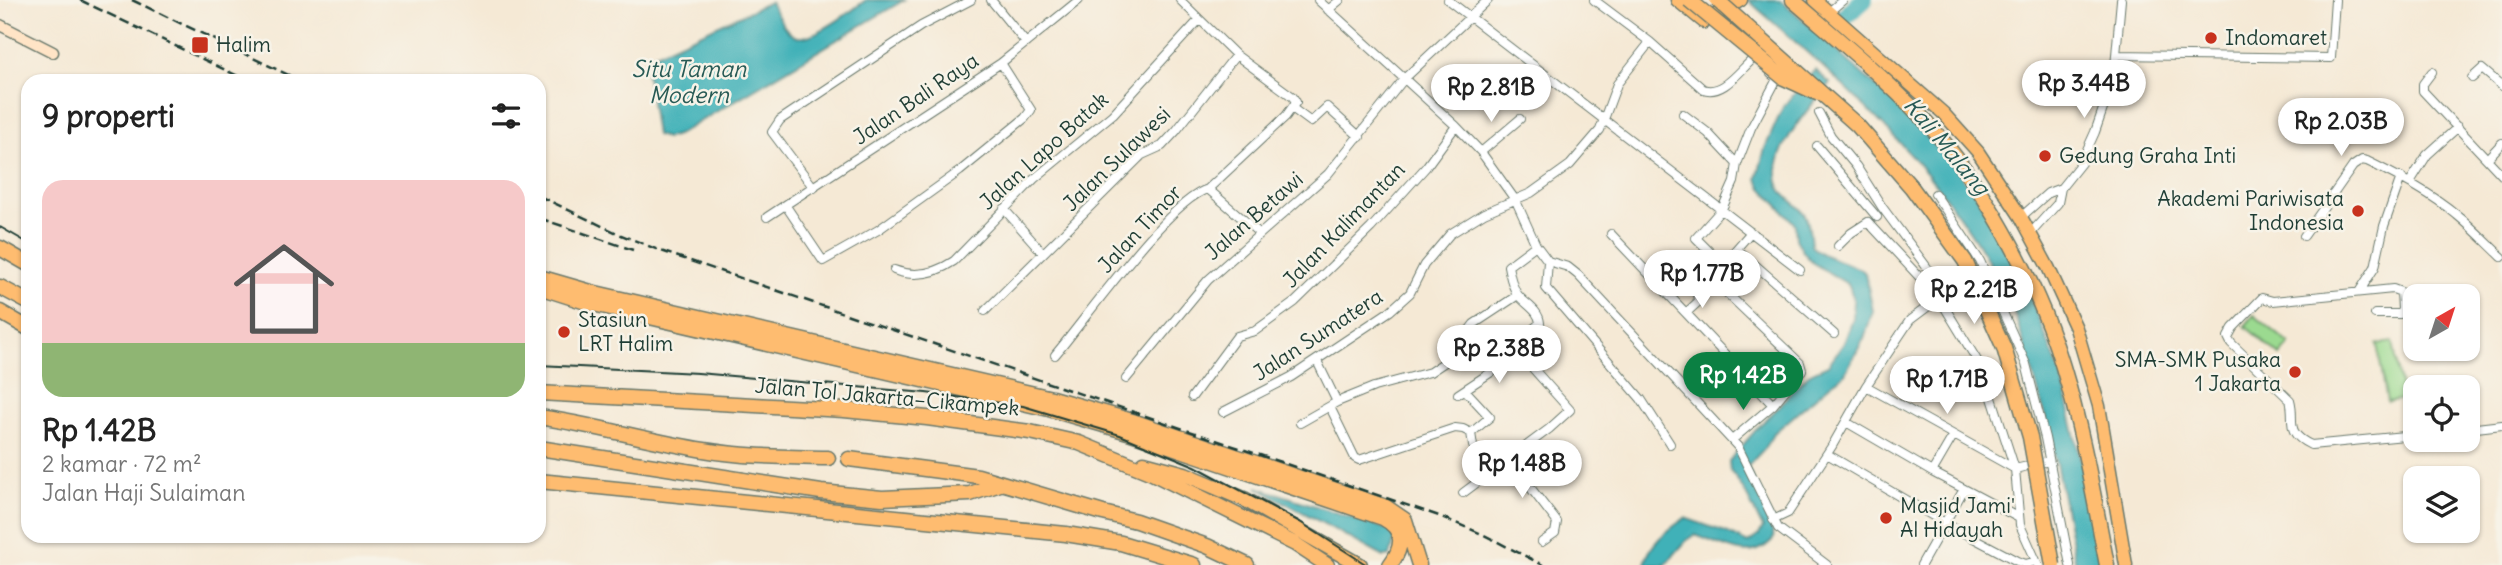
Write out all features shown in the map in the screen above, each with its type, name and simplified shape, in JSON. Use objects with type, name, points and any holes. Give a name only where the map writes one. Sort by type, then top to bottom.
[{"type":"highway","points":[[1689,0],[1784,78],[1827,97]]},
{"type":"highway","points":[[1717,0],[1857,125],[1912,188],[1965,261],[2004,348],[2019,399],[2030,438],[2053,565]]},
{"type":"highway","points":[[1793,0],[1897,92],[1937,135],[1969,176],[2005,234],[2037,299],[2063,366],[2086,460],[2107,565]]},
{"type":"highway","points":[[0,248],[21,260]]},
{"type":"highway","points":[[546,278],[591,292],[1052,398],[1132,421],[1386,507],[1405,520],[1419,565]]},
{"type":"highway","points":[[0,287],[21,298]]},
{"type":"highway","points":[[546,289],[589,303],[1049,409],[1142,436],[1392,523],[1401,544],[1390,565]]},
{"type":"highway","points":[[0,312],[21,324]]},
{"type":"highway","name":"Jalan Tol Jakarta–Cikampek","points":[[546,393],[891,415],[1030,432],[1086,446],[1152,473],[1295,544],[1327,565]]},
{"type":"highway","points":[[546,418],[704,450],[757,457],[828,458]]},
{"type":"highway","points":[[1086,446],[1185,474],[1213,485],[1244,499],[1360,565]]},
{"type":"highway","points":[[546,448],[821,492],[882,498],[970,494],[1000,484]]},
{"type":"highway","points":[[849,459],[978,476],[1136,521],[1207,545],[1247,565]]},
{"type":"highway","points":[[546,482],[1066,534],[1121,543],[1194,565]]},
{"type":"main road","points":[[1677,0],[1708,19],[1741,0]]},
{"type":"main road","points":[[1804,0],[1819,12],[1833,14]]},
{"type":"main road","points":[[1815,0],[1943,113],[1978,152],[2021,217],[2064,298],[2087,363],[2099,406],[2126,565]]},
{"type":"street","points":[[814,188],[772,132],[779,120],[922,26],[971,0]]},
{"type":"street","points":[[991,0],[1026,43]]},
{"type":"street","name":"Jalan Bali Raya","points":[[767,217],[1001,63],[1079,0]]},
{"type":"street","points":[[1180,0],[1236,55],[1293,97],[1296,102],[1292,108],[1311,122],[1327,107],[1360,137]]},
{"type":"street","points":[[1318,0],[1481,152],[1516,201],[1536,245],[1548,261],[1568,267],[1578,275],[1735,444],[1749,466],[1778,528],[1827,565]]},
{"type":"street","points":[[1328,10],[1340,0]]},
{"type":"street","points":[[1448,0],[1800,270]]},
{"type":"street","name":"Jalan Betawi","points":[[1126,379],[1208,280],[1328,174],[1404,79],[1488,0]]},
{"type":"street","points":[[1594,0],[1650,42],[1703,89],[1711,92],[1720,89],[1753,58]]},
{"type":"street","points":[[1833,14],[1843,0]]},
{"type":"street","points":[[2021,217],[2048,194],[2061,188],[2081,163],[2092,141],[2114,77],[2121,0]]},
{"type":"street","points":[[2116,55],[2331,58],[2335,0]]},
{"type":"street","points":[[1708,19],[1777,79],[1751,128],[1737,164],[1734,182],[1722,209],[1696,238],[1724,266]]},
{"type":"street","name":"Jalan Lapo Batak","points":[[894,270],[904,274],[929,273],[954,261],[1034,179],[1113,114],[1199,20]]},
{"type":"street","points":[[0,25],[52,52]]},
{"type":"street","name":"Jalan Sumatera","points":[[1223,412],[1317,361],[1405,300],[1424,265],[1450,234],[1484,213],[1516,201],[1570,165],[1594,138],[1617,84],[1650,42]]},
{"type":"street","name":"Jalan Sulawesi","points":[[985,311],[1081,219],[1142,155],[1162,146],[1236,55]]},
{"type":"street","points":[[786,206],[823,261],[878,230],[960,171],[1025,118],[1031,108],[1001,63]]},
{"type":"street","points":[[2472,78],[2482,69],[2502,86]]},
{"type":"street","points":[[2432,72],[2423,84],[2423,91],[2502,175]]},
{"type":"street","name":"Jalan Timor","points":[[1055,355],[1134,256],[1179,207],[1194,194],[1208,189],[1292,108]]},
{"type":"street","points":[[1819,113],[1831,136],[1856,166],[1942,296],[1983,370],[2015,469],[2018,518],[2037,563],[2025,564],[2017,561],[1945,523],[1827,454]]},
{"type":"street","points":[[1683,114],[1708,133],[1737,164]]},
{"type":"street","points":[[1481,152],[1520,119]]},
{"type":"street","name":"Jalan Kalimantan","points":[[1192,397],[1237,336],[1255,331],[1295,302],[1371,228],[1426,167],[1456,126]]},
{"type":"street","points":[[2410,182],[2427,155],[2458,127]]},
{"type":"street","points":[[2487,159],[2502,143]]},
{"type":"street","points":[[1817,146],[1877,217]]},
{"type":"street","points":[[2304,236],[2357,163],[2367,161],[2410,182],[2456,214],[2502,257]]},
{"type":"street","points":[[2359,292],[2375,267],[2384,226],[2401,177]]},
{"type":"street","points":[[2030,234],[2058,203],[2061,188]]},
{"type":"street","points":[[1208,189],[1259,233]]},
{"type":"street","points":[[1935,194],[1990,282],[2026,363],[2070,565]]},
{"type":"street","points":[[1004,209],[1043,253]]},
{"type":"street","points":[[1838,246],[1868,222],[1877,217],[1888,216]]},
{"type":"street","points":[[1868,222],[1942,296]]},
{"type":"street","points":[[1686,313],[1698,302],[1697,293],[1724,266],[1751,232]]},
{"type":"street","points":[[1611,234],[1773,405]]},
{"type":"street","points":[[1471,433],[1490,417],[1462,392],[1499,367],[1514,346],[1541,322],[1527,302],[1518,295],[1508,266],[1536,245]]},
{"type":"street","points":[[1737,249],[1834,334]]},
{"type":"street","points":[[1548,261],[1546,288],[1641,399],[1670,444]]},
{"type":"street","points":[[1711,278],[1800,363],[1799,374],[1735,444]]},
{"type":"street","points":[[1773,520],[1788,513],[1910,320],[1942,296],[1990,282]]},
{"type":"street","points":[[2375,314],[2400,314],[2401,292],[2393,289],[2273,301],[2262,298],[2233,328],[2228,337],[2290,400],[2291,423],[2296,435],[2303,441],[2311,445],[2403,436]]},
{"type":"street","points":[[1300,423],[1374,387],[1430,372],[1445,362],[1474,324],[1518,295]]},
{"type":"street","points":[[1463,493],[1549,429],[1571,409],[1514,346]]},
{"type":"street","points":[[1317,361],[1355,458],[1359,460],[1455,428],[1471,433]]},
{"type":"street","points":[[1866,386],[2015,469],[2049,461]]},
{"type":"street","points":[[1846,422],[2018,518]]},
{"type":"street","points":[[2480,428],[2502,425]]},
{"type":"street","points":[[1471,433],[1473,446]]},
{"type":"street","points":[[1932,472],[1953,436]]},
{"type":"street","points":[[1509,460],[1557,522],[1555,533],[1542,542]]},
{"type":"street","points":[[1921,565],[1964,489]]},
{"type":"green space","points":[[2254,315],[2290,344],[2280,356],[2245,326]]},
{"type":"green space","points":[[2393,342],[2403,399],[2387,402],[2377,344]]},
{"type":"water","name":"Situ Taman Modern","points":[[866,0],[904,0],[677,135],[666,138],[656,135],[646,69],[647,60],[655,54],[770,2],[789,32],[797,37],[804,37],[833,24]]},
{"type":"water","points":[[1748,0],[1781,0],[1901,109],[1956,169],[1978,198],[2018,267],[2062,377],[2084,474],[2100,565],[2076,565],[2054,455],[2034,374],[2011,304],[1984,253],[1957,212],[1893,136],[1823,66]]},
{"type":"water","points":[[1815,70],[1830,83],[1786,142],[1777,169],[1778,182],[1783,192],[1805,215],[1812,247],[1865,273],[1873,311],[1864,338],[1844,375],[1774,433],[1747,467],[1767,511],[1774,538],[1765,546],[1747,552],[1728,548],[1695,535],[1686,541],[1665,565],[1645,565],[1654,544],[1685,518],[1748,543],[1759,535],[1763,528],[1730,471],[1729,461],[1793,389],[1812,372],[1828,365],[1844,343],[1853,319],[1854,301],[1849,285],[1813,263],[1804,253],[1796,239],[1795,224],[1757,179],[1765,148],[1783,107]]},
{"type":"water","points":[[1257,487],[1390,530],[1395,537],[1390,556],[1384,557]]},
{"type":"waterway","points":[[1814,42],[1864,0]]},
{"type":"tram line","points":[[0,227],[21,239]]},
{"type":"tram line","points":[[546,365],[698,373],[926,393],[1023,406],[1120,435],[1195,466],[1300,522],[1367,565]]},
{"type":"railway","points":[[80,0],[234,74]]},
{"type":"railway","points":[[132,0],[286,74]]},
{"type":"railway","points":[[546,199],[661,251],[1439,516],[1543,565]]},
{"type":"railway","points":[[546,220],[633,250]]},
{"type":"place","name":"Indomaret","points":[[2211,38]]},
{"type":"place","name":"Halim","points":[[200,45]]},
{"type":"place","name":"Gedung Graha Inti","points":[[2045,156]]},
{"type":"place","name":"Akademi Pariwisata Indonesia","points":[[2358,211]]},
{"type":"place","name":"Stasiun LRT Halim","points":[[564,332]]},
{"type":"place","name":"SMA-SMK Pusaka 1 Jakarta","points":[[2295,372]]},
{"type":"place","name":"Masjid Jami' Al Hidayah","points":[[1886,518]]},
{"type":"water label","name":"Kali Malang","points":[[1947,146]]}]
